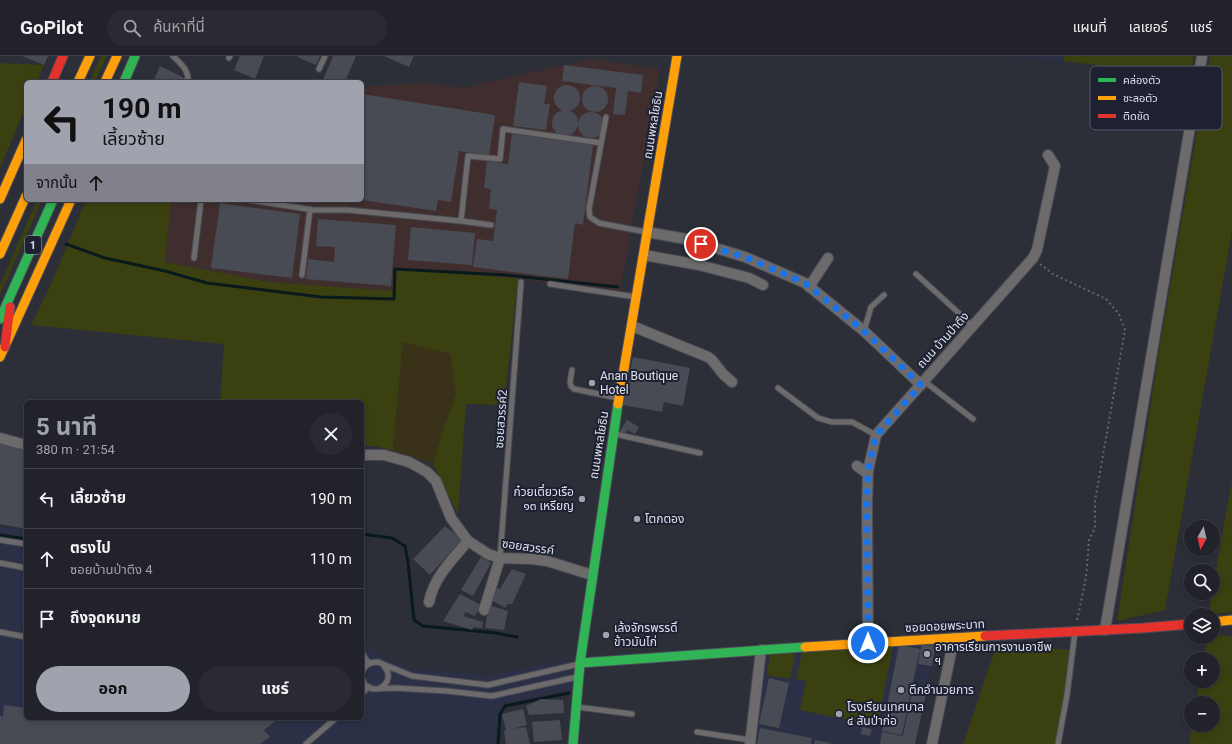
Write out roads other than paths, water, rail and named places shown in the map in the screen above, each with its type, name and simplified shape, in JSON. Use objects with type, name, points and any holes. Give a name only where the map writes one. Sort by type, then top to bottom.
[{"type":"main road","points":[[53,80],[63,56]]},
{"type":"main road","points":[[79,80],[90,56]]},
{"type":"main road","points":[[107,80],[117,56]]},
{"type":"main road","points":[[125,80],[135,56]]},
{"type":"main road","name":"ถนนพหลโยธิน","points":[[573,744],[580,663],[613,434],[677,56]]},
{"type":"main road","points":[[0,199],[24,145]]},
{"type":"main road","name":"1","points":[[0,254],[24,200]]},
{"type":"main road","name":"1","points":[[0,319],[52,202]]},
{"type":"main road","name":"1","points":[[0,357],[70,202]]},
{"type":"main road","points":[[5,347],[13,291]]},
{"type":"main road","points":[[1220,621],[1232,620]]},
{"type":"main road","name":"ซอยดอยพระบาท","points":[[580,663],[868,643],[1184,625]]},
{"type":"street","points":[[1200,66],[1202,56]]},
{"type":"street","points":[[1105,630],[1189,130]]},
{"type":"street","name":"ถนน บ้านป่าตึง","points":[[876,435],[1033,258],[1037,250],[1055,166],[1048,155]]},
{"type":"street","points":[[647,232],[686,240],[745,257],[807,285],[864,331],[922,383]]},
{"type":"street","points":[[644,255],[699,265],[749,278],[763,285]]},
{"type":"street","points":[[807,285],[828,258]]},
{"type":"street","points":[[632,326],[708,357],[732,382]]},
{"type":"street","points":[[868,643],[868,474],[876,435]]},
{"type":"street","points":[[0,438],[24,444]]},
{"type":"street","name":"ซอยสวรรค์","points":[[364,455],[384,455],[409,462],[427,472],[436,481],[451,518],[468,541],[488,554],[500,558],[547,561],[592,576]]},
{"type":"street","points":[[857,466],[868,474]]},
{"type":"street","points":[[429,602],[431,593],[438,579],[468,541]]},
{"type":"street","points":[[484,610],[500,558]]},
{"type":"street","points":[[932,744],[954,638]]},
{"type":"street","points":[[750,742],[761,650]]},
{"type":"lane","points":[[173,56],[186,68],[188,80]]},
{"type":"lane","points":[[319,68],[325,56]]},
{"type":"lane","points":[[606,117],[589,209],[590,218],[599,223],[647,232]]},
{"type":"lane","points":[[461,221],[468,156],[500,159],[503,128],[601,143]]},
{"type":"lane","points":[[194,258],[201,202]]},
{"type":"lane","points":[[263,202],[310,209],[348,210],[491,225]]},
{"type":"lane","points":[[302,275],[310,209]]},
{"type":"lane","points":[[916,274],[972,326]]},
{"type":"lane","name":"ซอยสวรรค์2","points":[[500,558],[521,282]]},
{"type":"lane","points":[[550,284],[637,297]]},
{"type":"lane","points":[[864,331],[871,308],[884,295]]},
{"type":"lane","points":[[572,370],[570,386],[574,389],[619,398]]},
{"type":"lane","points":[[922,383],[973,419]]},
{"type":"lane","points":[[778,388],[818,418],[832,422],[852,422],[876,435]]},
{"type":"lane","points":[[613,434],[700,453]]},
{"type":"lane","points":[[0,540],[24,544]]},
{"type":"lane","points":[[0,563],[24,568]]},
{"type":"lane","points":[[0,632],[24,637]]},
{"type":"lane","points":[[1058,744],[1067,695],[1075,632]]},
{"type":"lane","points":[[364,656],[369,664]]},
{"type":"lane","points":[[364,667],[378,662],[384,666],[412,676],[488,685],[580,663]]},
{"type":"lane","points":[[379,688],[386,683],[388,679],[388,672],[384,666]]},
{"type":"lane","points":[[364,682],[366,685],[373,689],[447,691],[492,696],[579,677]]},
{"type":"lane","points":[[364,691],[369,687]]},
{"type":"lane","points":[[576,706],[632,714]]},
{"type":"lane","points":[[306,744],[334,720]]},
{"type":"lane","points":[[697,732],[750,742]]},
{"type":"waterway","points":[[66,244],[105,258],[165,271],[207,283],[321,297],[394,299],[395,269],[505,275],[618,287]]},
{"type":"waterway","points":[[364,534],[392,538],[405,546],[414,620],[423,626],[496,633],[517,637]]},
{"type":"waterway","points":[[0,535],[24,539]]},
{"type":"waterway","points":[[498,744],[500,714],[505,706],[569,693]]},
{"type":"place","name":"Anan Boutique Hotel","points":[[592,383]]},
{"type":"place","name":"ก๋วยเตี๋ยวเรือ ๑๓ เหรียญ","points":[[582,499]]},
{"type":"place","name":"โตกตอง","points":[[637,519]]},
{"type":"place","name":"เล้งจักรพรรดิ์ ข้าวมันไก่","points":[[606,635]]},
{"type":"place","name":"อาคารเรียนการงานอาชีพ ฯ","points":[[927,654]]},
{"type":"place","name":"ตึกอำนวยการ","points":[[901,690]]},
{"type":"place","name":"โรงเรียนเทศบาล ๔ สันป่าก่อ","points":[[839,714]]}]
